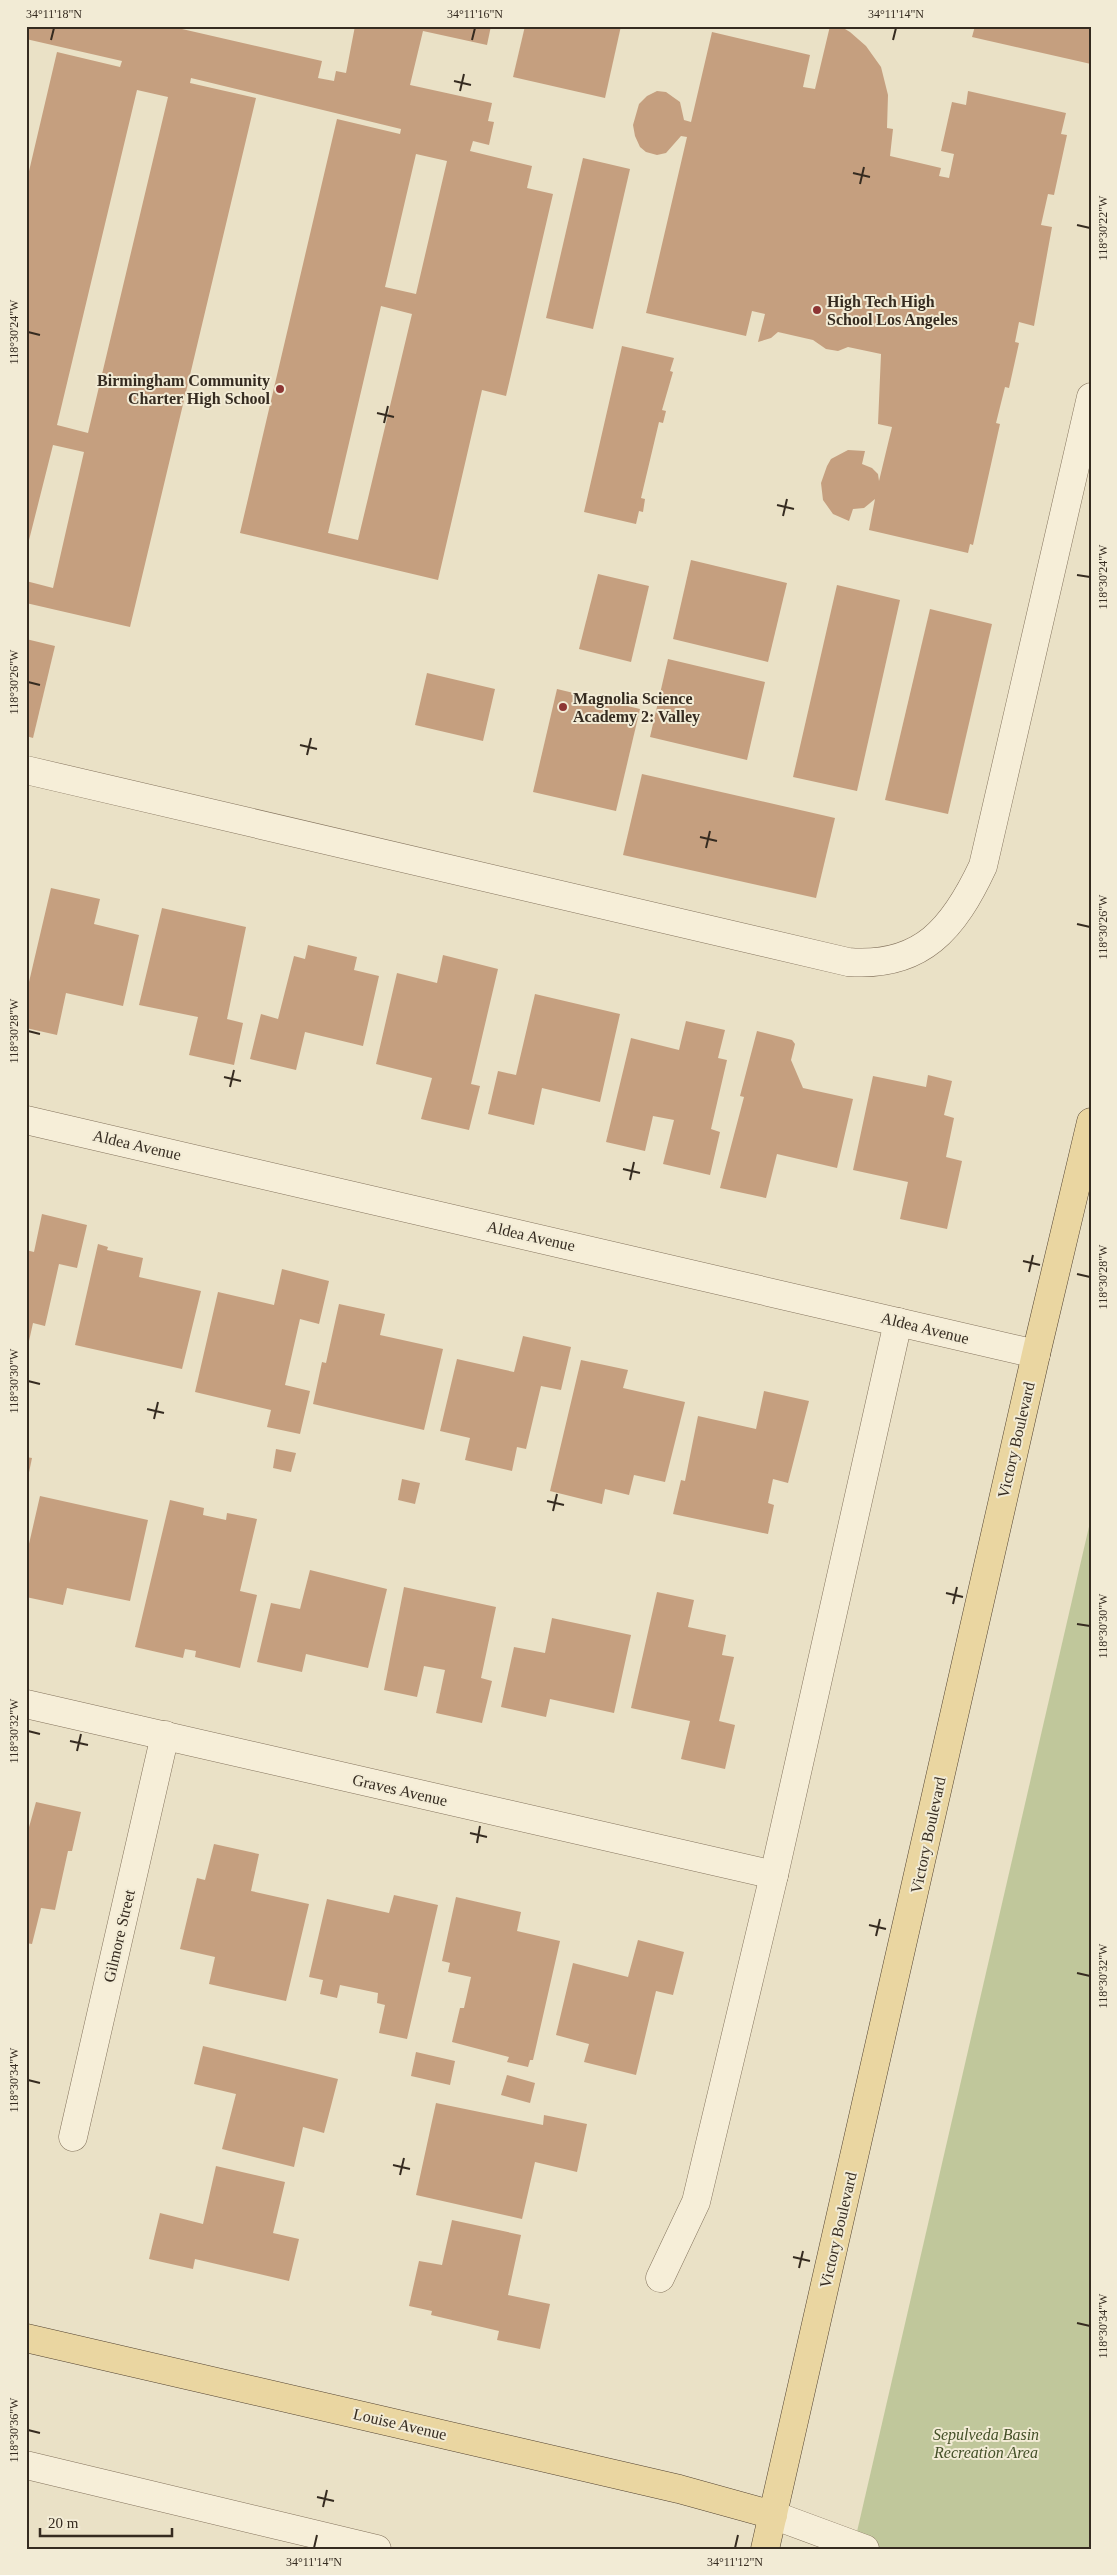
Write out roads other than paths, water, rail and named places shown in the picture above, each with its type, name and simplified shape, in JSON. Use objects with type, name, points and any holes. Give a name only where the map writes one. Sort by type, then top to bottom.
[{"type":"main road","name":"Victory Boulevard","points":[[765,2549],[1036,1354],[1091,1122]]},
{"type":"main road","name":"Louise Avenue","points":[[27,2344],[679,2489],[773,2515]]},
{"type":"street","points":[[26,770],[848,962],[871,964],[891,962],[916,951],[948,925],[967,899],[983,866],[1091,398]]},
{"type":"street","name":"Aldea Avenue","points":[[26,1120],[1036,1354]]},
{"type":"street","points":[[660,2278],[696,2202],[774,1876],[898,1322]]},
{"type":"street","name":"Graves Avenue","points":[[26,1704],[774,1876]]},
{"type":"street","name":"Gilmore Street","points":[[74,2137],[165,1736]]},
{"type":"street","points":[[26,2465],[377,2549]]},
{"type":"street","points":[[773,2515],[865,2549]]},
{"type":"place","name":"High Tech High School Los Angeles","points":[[817,310]]},
{"type":"place","name":"Birmingham Community Charter High School","points":[[280,389]]},
{"type":"place","name":"Magnolia Science Academy 2: Valley","points":[[563,707]]},
{"type":"park label","name":"Sepulveda Basin Recreation Area","points":[[986,2443]]}]
